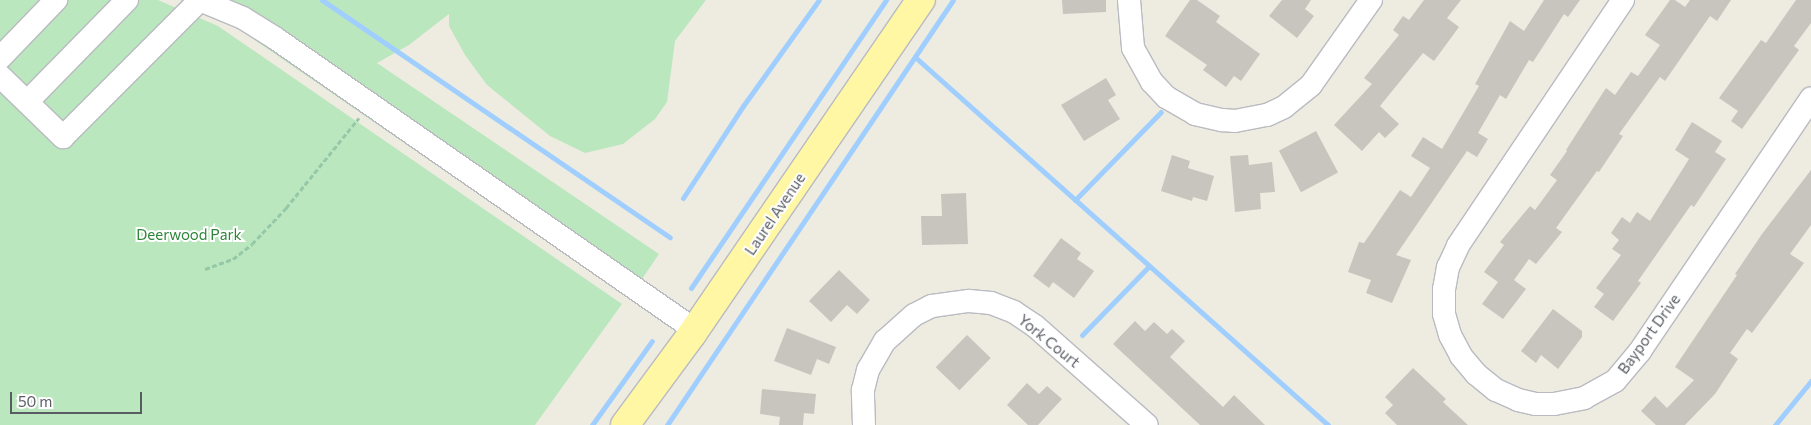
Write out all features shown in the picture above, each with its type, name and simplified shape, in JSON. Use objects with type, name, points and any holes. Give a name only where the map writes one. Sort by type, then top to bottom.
[{"type":"main road","name":"Laurel Avenue","points":[[625,425],[695,330],[921,0]]},
{"type":"street","points":[[0,58],[56,0]]},
{"type":"street","points":[[27,102],[127,0]]},
{"type":"street","points":[[0,76],[62,137],[200,0],[243,18],[695,330]]},
{"type":"street","points":[[1129,0],[1133,48],[1152,82],[1166,97],[1194,114],[1235,121],[1267,115],[1284,107],[1311,85],[1371,0]]},
{"type":"street","name":"Bayport Drive","points":[[1623,0],[1458,246],[1448,267],[1444,289],[1444,314],[1450,335],[1461,356],[1476,374],[1496,390],[1518,400],[1536,404],[1554,404],[1584,398],[1614,381],[1640,351],[1811,98]]},
{"type":"street","name":"York Court","points":[[864,425],[862,390],[868,370],[885,341],[914,316],[932,306],[969,301],[991,303],[1014,312],[1035,326],[1147,425]]},
{"type":"path","points":[[205,269],[233,259],[252,244],[286,208],[370,104]]},
{"type":"green space","name":"Deerwood Park","points":[[0,0],[158,0],[218,26],[622,304],[535,425],[0,425]]},
{"type":"green space","points":[[180,0],[706,0],[675,41],[667,102],[655,119],[623,144],[585,153],[550,136],[487,85],[465,55],[449,26],[449,14],[409,45],[377,63],[659,254],[629,298],[223,18]]},
{"type":"building","points":[[1062,0],[1106,0],[1106,12],[1063,14]]},
{"type":"building","points":[[1190,0],[1197,0],[1220,16],[1216,22],[1260,54],[1241,81],[1234,76],[1226,87],[1203,70],[1207,65],[1165,36]]},
{"type":"building","points":[[1282,0],[1311,0],[1305,9],[1314,16],[1297,38],[1269,16]]},
{"type":"building","points":[[1424,0],[1461,0],[1447,18],[1459,27],[1434,61],[1423,53],[1380,106],[1399,124],[1385,138],[1379,132],[1362,151],[1334,125],[1372,84],[1364,78],[1399,35],[1393,30],[1403,16],[1409,20]]},
{"type":"building","points":[[1544,0],[1580,0],[1568,17],[1564,14],[1533,62],[1529,60],[1506,99],[1500,95],[1478,133],[1488,139],[1477,157],[1467,151],[1396,255],[1411,260],[1392,303],[1366,293],[1371,280],[1348,272],[1359,242],[1364,243],[1400,190],[1411,197],[1430,168],[1411,156],[1423,137],[1442,149],[1479,86],[1475,84],[1510,21],[1524,31]]},
{"type":"building","points":[[1670,0],[1675,0],[1685,7],[1690,0],[1731,0],[1717,21],[1710,16],[1665,81],[1660,77],[1619,134],[1623,136],[1599,172],[1597,171],[1556,228],[1562,232],[1536,264],[1529,259],[1514,280],[1526,289],[1503,319],[1482,304],[1498,282],[1484,272],[1504,245],[1500,242],[1530,206],[1535,210],[1557,180],[1550,175],[1606,88],[1615,95],[1631,72],[1638,76],[1660,45],[1645,35]]},
{"type":"building","points":[[1796,0],[1811,0],[1811,23],[1794,46],[1799,50],[1742,129],[1731,121],[1738,111],[1719,98],[1761,40],[1766,43]]},
{"type":"building","points":[[1106,78],[1116,95],[1108,100],[1120,119],[1084,141],[1061,105]]},
{"type":"building","points":[[1692,122],[1722,141],[1715,152],[1726,159],[1694,207],[1691,205],[1638,281],[1641,283],[1613,321],[1594,307],[1604,294],[1596,288],[1621,255],[1612,249],[1619,240],[1611,233],[1622,217],[1630,223],[1637,212],[1650,221],[1689,159],[1675,150]]},
{"type":"building","points":[[1316,131],[1338,172],[1301,192],[1279,151]]},
{"type":"building","points":[[1172,155],[1190,161],[1188,168],[1214,176],[1207,201],[1193,197],[1192,201],[1161,191]]},
{"type":"building","points":[[1248,155],[1249,165],[1272,162],[1275,192],[1260,193],[1261,209],[1235,212],[1230,156]]},
{"type":"building","points":[[1811,170],[1811,225],[1790,254],[1804,263],[1752,333],[1747,329],[1730,353],[1738,359],[1715,394],[1685,425],[1656,425],[1641,411],[1655,396],[1667,408],[1694,380],[1675,367],[1737,275],[1735,274],[1762,234]]},
{"type":"building","points":[[966,193],[968,244],[922,245],[921,216],[942,216],[941,194]]},
{"type":"building","points":[[1061,238],[1081,253],[1077,259],[1094,271],[1074,298],[1053,282],[1049,288],[1033,276]]},
{"type":"building","points":[[839,270],[870,300],[857,314],[847,305],[831,322],[809,301]]},
{"type":"building","points":[[1553,309],[1582,331],[1582,337],[1558,369],[1541,355],[1536,363],[1521,351]]},
{"type":"building","points":[[1135,321],[1145,331],[1154,322],[1167,334],[1172,329],[1185,341],[1170,357],[1223,407],[1234,395],[1265,425],[1200,425],[1113,344]]},
{"type":"building","points":[[787,328],[836,347],[829,364],[817,359],[811,375],[774,361]]},
{"type":"building","points":[[967,335],[991,358],[959,390],[936,367]]},
{"type":"building","points":[[1413,368],[1446,399],[1443,402],[1468,425],[1397,425],[1385,413],[1393,405],[1385,397]]},
{"type":"building","points":[[1027,383],[1039,394],[1047,386],[1062,399],[1038,425],[1028,425],[1007,405]]},
{"type":"building","points":[[762,389],[816,394],[814,414],[804,413],[803,425],[779,425],[780,417],[760,414]]},
{"type":"waterway","points":[[322,0],[670,237]]},
{"type":"waterway","points":[[683,198],[743,106],[819,0]]},
{"type":"waterway","points":[[691,288],[886,0]]},
{"type":"waterway","points":[[667,425],[953,0]]},
{"type":"waterway","points":[[915,57],[1328,425]]},
{"type":"waterway","points":[[1075,200],[1161,112]]},
{"type":"waterway","points":[[1082,335],[1149,266]]},
{"type":"waterway","points":[[592,425],[652,341]]},
{"type":"waterway","points":[[1775,425],[1811,381]]}]
